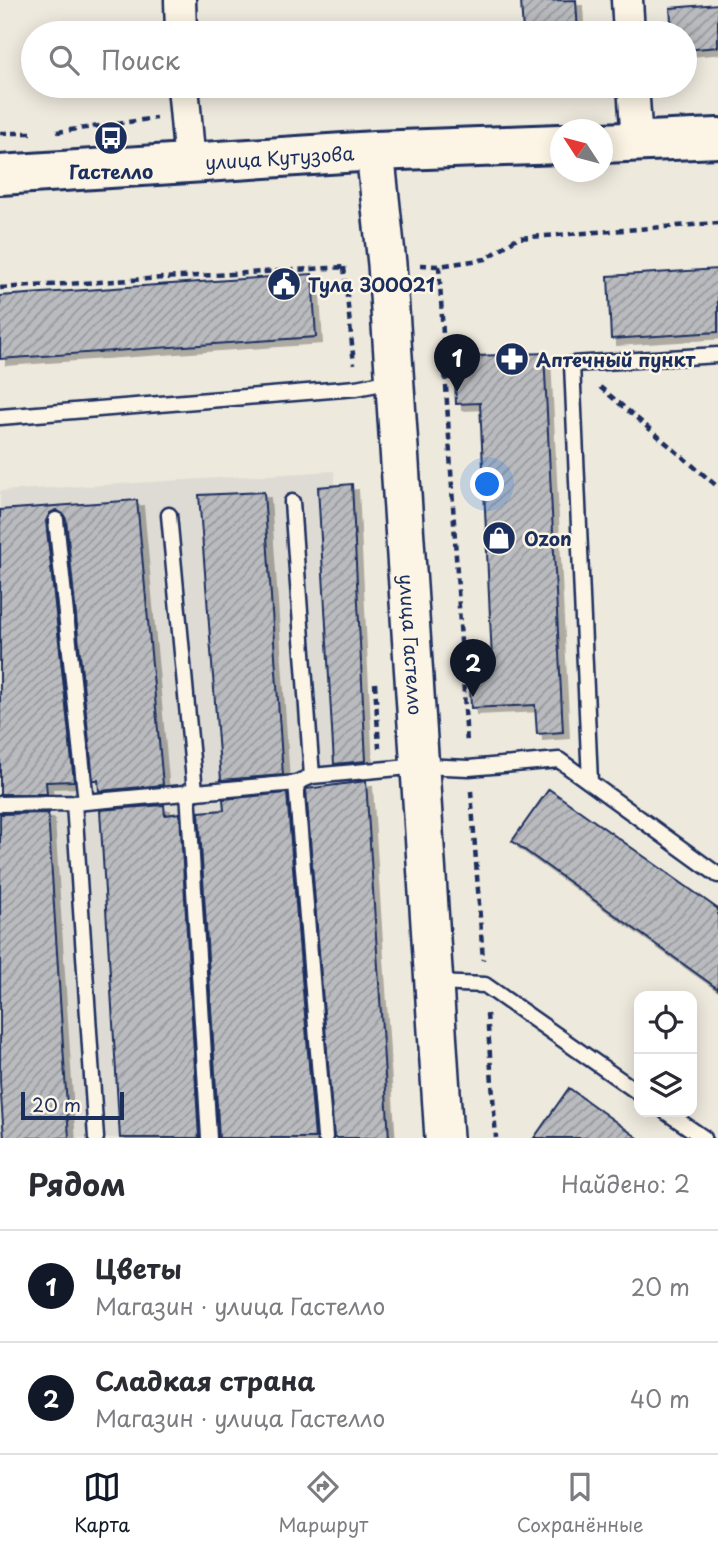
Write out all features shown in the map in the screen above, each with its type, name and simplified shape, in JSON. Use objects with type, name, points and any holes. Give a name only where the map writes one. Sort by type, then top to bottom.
[{"type":"main road","points":[[620,142],[718,138]]},
{"type":"main road","name":"улица Кутузова","points":[[0,175],[375,151],[550,144]]},
{"type":"street","points":[[180,0],[181,21]]},
{"type":"street","points":[[627,0],[628,21]]},
{"type":"street","points":[[620,142],[630,98]]},
{"type":"street","points":[[184,100],[190,164]]},
{"type":"street","name":"улица Гастелло","points":[[375,151],[387,264],[444,1138]]},
{"type":"lane","points":[[590,782],[572,364],[718,355]]},
{"type":"lane","points":[[0,417],[356,388],[394,381]]},
{"type":"lane","points":[[292,502],[312,776]]},
{"type":"lane","points":[[169,515],[192,791],[209,1138]]},
{"type":"lane","points":[[56,520],[80,802],[96,1138]]},
{"type":"lane","points":[[0,804],[80,802],[296,783],[312,776],[420,766],[469,768],[559,760],[718,875]]},
{"type":"lane","points":[[296,783],[325,1137]]},
{"type":"lane","points":[[434,983],[485,985],[634,1089]]},
{"type":"lane","points":[[673,1117],[704,1138]]},
{"type":"path","points":[[0,133],[45,133],[184,100]]},
{"type":"path","points":[[439,266],[469,768],[496,1138]]},
{"type":"path","points":[[572,364],[718,487]]},
{"type":"shaded area","points":[[334,471],[395,1138],[0,1138],[0,491]]},
{"type":"building","points":[[576,0],[577,21],[522,21],[521,1]]},
{"type":"building","points":[[718,4],[718,47],[697,49],[697,21],[671,21],[670,8]]},
{"type":"building","points":[[718,269],[718,332],[611,339],[608,276]]},
{"type":"building","points":[[312,274],[316,337],[0,359],[0,296]]},
{"type":"building","points":[[544,353],[563,732],[537,734],[535,705],[471,708],[469,662],[492,660],[480,403],[456,404],[454,357]]},
{"type":"building","points":[[352,484],[366,761],[334,764],[318,487]]},
{"type":"building","points":[[264,492],[283,775],[221,780],[199,495]]},
{"type":"building","points":[[137,500],[163,785],[99,791],[98,780],[93,780],[66,519],[56,510],[50,513],[46,521],[74,781],[46,782],[47,794],[0,794],[0,510]]},
{"type":"building","points":[[366,781],[389,1138],[334,1138],[306,789]]},
{"type":"building","points":[[549,789],[718,909],[718,989],[512,841]]},
{"type":"building","points":[[287,793],[315,1138],[219,1138],[199,812],[224,810],[223,799]]},
{"type":"building","points":[[164,805],[165,815],[180,813],[199,1138],[120,1138],[100,810]]},
{"type":"building","points":[[48,813],[69,1138],[4,1138],[0,1082],[0,814]]},
{"type":"building","points":[[569,1088],[638,1138],[534,1138]]},
{"type":"place","name":"Гастелло","points":[[111,138]]},
{"type":"place","name":"Тула 300021","points":[[284,284]]},
{"type":"place","name":"Аптечный пункт","points":[[512,359]]},
{"type":"place","name":"Цветы","points":[[457,392]]},
{"type":"place","name":"Ozon","points":[[499,538]]},
{"type":"place","name":"Сладкая страна","points":[[473,697]]}]
